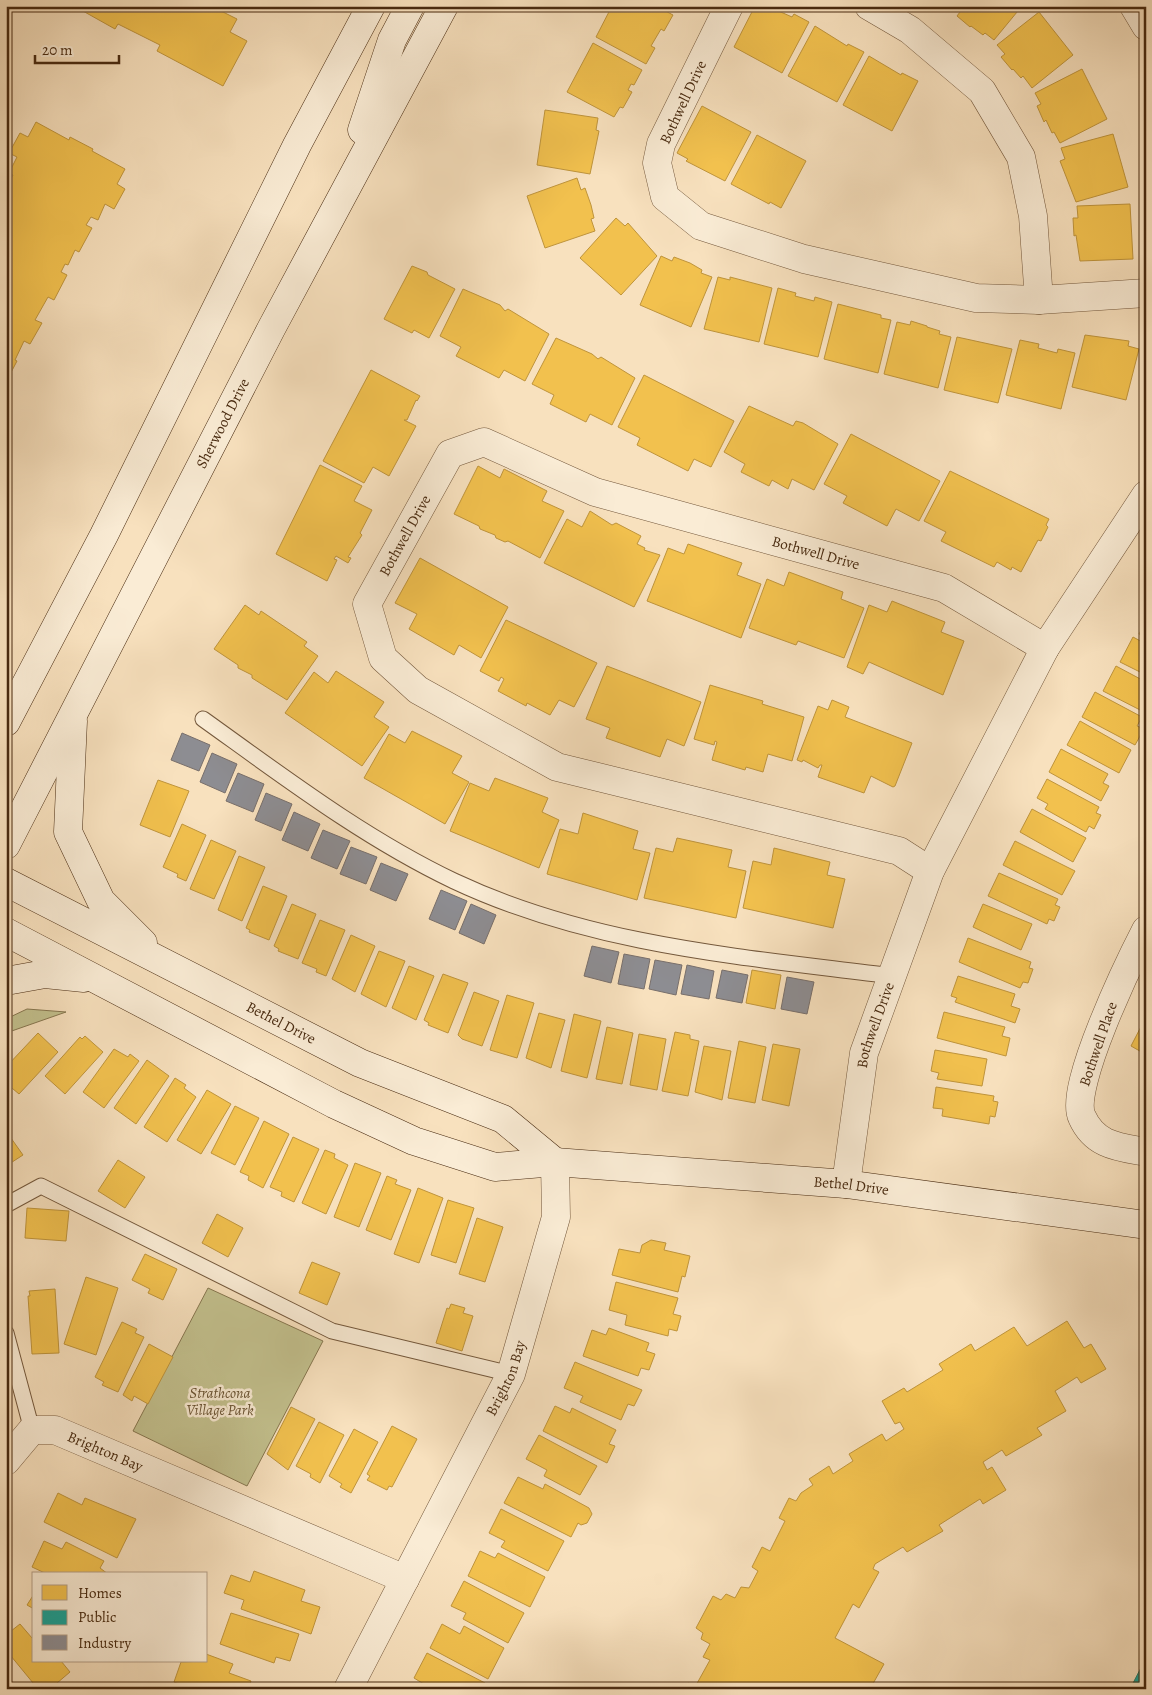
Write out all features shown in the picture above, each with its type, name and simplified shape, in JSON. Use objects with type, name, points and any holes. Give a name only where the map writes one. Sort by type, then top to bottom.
[{"type":"street","points":[[6,722],[117,509],[296,145],[371,6]]},
{"type":"street","points":[[336,207],[392,40],[410,6]]},
{"type":"street","name":"Sherwood Drive","points":[[6,845],[336,207],[444,6]]},
{"type":"street","name":"Bothwell Drive","points":[[729,6],[662,144],[657,163],[665,197],[701,226],[804,259],[976,298],[1039,300],[1146,293]]},
{"type":"street","points":[[869,6],[910,30],[982,90],[1021,157],[1034,216],[1039,300]]},
{"type":"street","points":[[1134,6],[1146,26]]},
{"type":"street","name":"Bothwell Drive","points":[[930,871],[898,851],[557,767],[418,690],[382,658],[367,604],[450,454],[484,442],[595,492],[944,588],[1045,648]]},
{"type":"street","name":"Bothwell Drive","points":[[846,1184],[864,1053],[930,871],[1045,648],[1146,495]]},
{"type":"street","points":[[6,692],[41,655]]},
{"type":"street","points":[[73,713],[68,832],[101,901],[164,963]]},
{"type":"street","name":"Bethel Drive","points":[[6,882],[360,1063],[503,1119],[555,1162]]},
{"type":"street","name":"Bothwell Place","points":[[1146,930],[1114,998],[1088,1064],[1081,1096],[1081,1116],[1094,1133],[1106,1144],[1146,1152]]},
{"type":"street","name":"Bethel Drive","points":[[6,932],[99,979],[334,1104],[414,1141],[495,1167],[555,1162],[846,1184],[1146,1225]]},
{"type":"street","points":[[6,981],[44,974],[99,979]]},
{"type":"street","name":"Brighton Bay","points":[[348,1689],[511,1374],[556,1217],[555,1162]]},
{"type":"street","points":[[6,1461],[32,1430]]},
{"type":"street","name":"Brighton Bay","points":[[32,1430],[55,1430],[405,1579]]},
{"type":"lane","points":[[203,719],[310,795],[392,849],[455,881],[531,912],[612,936],[697,952],[892,976]]},
{"type":"lane","points":[[6,1205],[40,1186],[332,1331],[511,1374]]},
{"type":"lane","points":[[6,1333],[32,1430]]},
{"type":"green space","points":[[27,1009],[66,1012],[6,1033],[6,1019]]},
{"type":"green space","name":"Strathcona Village Park","points":[[208,1288],[323,1341],[247,1486],[133,1431]]},
{"type":"building: Homes","points":[[74,6],[216,6],[215,8],[237,19],[230,32],[247,41],[223,86],[157,51],[160,45],[118,24],[115,29]]},
{"type":"building: Homes","points":[[612,6],[656,6],[673,15],[664,31],[661,29],[651,46],[655,48],[646,64],[596,37]]},
{"type":"building: Homes","points":[[755,6],[776,6],[774,9],[792,17],[794,14],[809,22],[782,73],[734,47]]},
{"type":"building: Homes","points":[[953,6],[1022,6],[994,40],[985,33],[983,35],[970,27],[957,16],[960,12]]},
{"type":"building: Homes","points":[[1039,12],[1073,55],[1032,88],[1023,76],[1021,78],[1001,57],[1005,54],[997,45]]},
{"type":"building: Homes","points":[[815,26],[847,46],[848,44],[864,52],[837,102],[788,76]]},
{"type":"building: Homes","points":[[593,43],[642,70],[634,85],[631,84],[628,90],[632,92],[623,108],[620,107],[614,117],[567,92]]},
{"type":"building: Homes","points":[[869,56],[901,75],[902,73],[918,81],[892,131],[843,105]]},
{"type":"building: Homes","points":[[1082,69],[1107,119],[1060,143],[1054,132],[1052,133],[1046,120],[1044,122],[1037,106],[1041,104],[1035,93]]},
{"type":"building: Homes","points":[[702,106],[751,132],[725,181],[686,161],[688,159],[677,153]]},
{"type":"building: Homes","points":[[545,110],[598,118],[596,130],[599,131],[590,174],[537,165]]},
{"type":"building: Homes","points":[[36,122],[69,140],[70,137],[93,149],[92,151],[125,169],[117,184],[125,189],[114,209],[105,204],[98,220],[91,217],[86,225],[92,228],[79,252],[75,250],[68,265],[65,264],[61,272],[67,275],[54,300],[48,297],[35,320],[42,323],[30,344],[24,341],[15,360],[17,361],[6,382],[6,183],[8,184],[13,175],[9,173],[17,157],[9,153],[20,133],[28,137]]},
{"type":"building: Homes","points":[[1113,134],[1128,187],[1076,202],[1060,161],[1065,159],[1061,148]]},
{"type":"building: Homes","points":[[757,135],[806,161],[781,208],[770,202],[769,204],[731,184]]},
{"type":"building: Homes","points":[[577,178],[581,190],[585,188],[591,205],[594,218],[591,219],[595,231],[545,248],[527,196]]},
{"type":"building: Homes","points":[[1130,204],[1133,259],[1080,261],[1076,235],[1074,236],[1073,218],[1078,218],[1077,206]]},
{"type":"building: Homes","points":[[616,218],[625,226],[628,223],[657,256],[621,295],[580,258]]},
{"type":"building: Homes","points":[[661,256],[672,261],[674,257],[690,263],[702,270],[701,273],[712,277],[691,327],[640,305]]},
{"type":"building: Homes","points":[[412,266],[427,272],[428,275],[455,289],[429,338],[414,330],[412,333],[384,319]]},
{"type":"building: Homes","points":[[718,277],[730,280],[730,277],[772,288],[759,342],[704,329]]},
{"type":"building: Homes","points":[[778,288],[796,293],[795,296],[814,301],[815,297],[832,302],[818,357],[764,344]]},
{"type":"building: Homes","points":[[463,289],[500,305],[505,311],[508,309],[549,334],[525,381],[504,370],[499,378],[456,356],[461,347],[440,336]]},
{"type":"building: Homes","points":[[838,304],[881,315],[881,318],[891,320],[878,373],[824,359]]},
{"type":"building: Homes","points":[[911,321],[940,331],[939,334],[951,337],[938,388],[884,374],[897,322],[910,325]]},
{"type":"building: Homes","points":[[1085,335],[1129,341],[1128,346],[1139,349],[1126,400],[1072,387]]},
{"type":"building: Homes","points":[[957,337],[1012,349],[998,403],[944,390]]},
{"type":"building: Homes","points":[[556,338],[592,354],[598,359],[601,357],[635,378],[612,425],[590,414],[586,422],[550,404],[554,395],[532,384]]},
{"type":"building: Homes","points":[[1020,340],[1039,344],[1038,348],[1057,353],[1058,349],[1075,353],[1061,409],[1006,395]]},
{"type":"building: Homes","points":[[371,370],[420,396],[416,400],[407,420],[404,420],[416,426],[389,476],[373,467],[364,483],[323,461]]},
{"type":"building: Homes","points":[[644,375],[734,421],[711,467],[694,459],[688,471],[637,445],[640,438],[618,427]]},
{"type":"building: Homes","points":[[749,406],[793,426],[796,421],[803,423],[838,444],[814,490],[792,479],[788,489],[772,480],[769,486],[741,472],[745,464],[724,452]]},
{"type":"building: Homes","points":[[851,434],[940,481],[919,521],[896,509],[887,526],[843,503],[847,496],[824,484]]},
{"type":"building: Homes","points":[[320,465],[362,486],[354,501],[372,510],[360,533],[362,535],[348,557],[351,558],[348,563],[336,556],[334,559],[337,560],[327,581],[276,554]]},
{"type":"building: Homes","points":[[478,466],[500,478],[504,469],[547,491],[542,501],[564,511],[540,558],[508,541],[505,542],[496,538],[495,535],[454,514]]},
{"type":"building: Homes","points":[[950,471],[1049,519],[1046,525],[1048,527],[1041,541],[1038,540],[1021,572],[1012,567],[1011,570],[997,562],[994,567],[941,541],[946,532],[924,521]]},
{"type":"building: Homes","points":[[590,511],[612,525],[616,523],[641,536],[637,544],[645,548],[644,550],[660,555],[634,607],[544,563],[567,519],[582,527]]},
{"type":"building: Homes","points":[[688,544],[742,563],[737,575],[761,584],[741,638],[647,601],[668,548],[684,554]]},
{"type":"building: Homes","points":[[420,558],[508,607],[481,658],[459,645],[454,655],[409,629],[417,614],[395,603]]},
{"type":"building: Homes","points":[[789,572],[843,592],[841,599],[864,608],[844,658],[798,641],[796,645],[749,628],[767,579],[784,586]]},
{"type":"building: Homes","points":[[892,601],[945,622],[941,632],[964,641],[943,695],[869,662],[863,674],[847,667],[869,605],[887,612]]},
{"type":"building: Homes","points":[[245,605],[259,615],[261,611],[307,642],[304,646],[318,656],[287,700],[252,678],[252,675],[238,668],[238,665],[214,649]]},
{"type":"building: Homes","points":[[506,620],[597,663],[574,707],[559,700],[550,715],[527,703],[526,706],[498,691],[504,679],[501,677],[499,681],[480,671]]},
{"type":"building: Homes","points":[[1146,621],[1146,637],[1139,634]]},
{"type":"building: Homes","points":[[1133,637],[1146,644],[1146,675],[1120,662]]},
{"type":"building: Homes","points":[[607,666],[701,702],[684,746],[667,739],[660,757],[606,738],[610,728],[586,719]]},
{"type":"building: Homes","points":[[1116,666],[1146,682],[1146,713],[1103,691]]},
{"type":"building: Homes","points":[[336,671],[384,702],[374,717],[389,727],[362,766],[285,713],[314,672],[328,683]]},
{"type":"building: Homes","points":[[710,685],[763,701],[762,704],[804,717],[792,761],[768,754],[763,772],[746,767],[745,770],[712,760],[717,742],[715,741],[714,745],[694,739]]},
{"type":"building: Homes","points":[[1095,692],[1142,717],[1137,726],[1144,729],[1135,745],[1082,717]]},
{"type":"building: Homes","points":[[832,700],[849,707],[845,717],[912,743],[895,786],[893,787],[871,776],[864,793],[818,777],[822,765],[818,768],[803,760],[802,762],[797,760],[818,706],[828,710]]},
{"type":"building: Homes","points":[[1080,721],[1131,750],[1119,773],[1067,745]]},
{"type":"building: Homes","points":[[412,731],[462,756],[452,773],[469,782],[445,824],[364,778],[389,734],[405,743]]},
{"type":"building: Homes","points":[[1061,749],[1108,774],[1103,783],[1109,786],[1101,801],[1049,772]]},
{"type":"building: Homes","points":[[495,778],[548,798],[542,812],[559,820],[539,868],[450,831],[470,783],[489,791]]},
{"type":"building: Homes","points":[[1047,779],[1099,807],[1096,813],[1101,815],[1094,829],[1089,826],[1086,832],[1045,809],[1048,804],[1037,798]]},
{"type":"building: Homes","points":[[158,780],[189,791],[170,837],[140,825]]},
{"type":"building: Homes","points":[[1032,809],[1086,838],[1073,862],[1020,832]]},
{"type":"building: Homes","points":[[583,813],[638,831],[633,849],[650,853],[637,900],[547,874],[560,829],[578,834]]},
{"type":"building: Homes","points":[[182,824],[206,835],[186,881],[177,877],[178,874],[163,867]]},
{"type":"building: Homes","points":[[677,838],[732,850],[728,867],[746,871],[736,918],[644,898],[656,848],[673,852]]},
{"type":"building: Homes","points":[[211,840],[236,851],[214,899],[190,889]]},
{"type":"building: Homes","points":[[1015,841],[1075,871],[1062,895],[1003,865]]},
{"type":"building: Homes","points":[[774,848],[830,862],[827,875],[845,879],[833,928],[743,908],[753,861],[771,865]]},
{"type":"building: Homes","points":[[239,856],[265,867],[242,921],[218,910]]},
{"type":"building: Homes","points":[[999,873],[1058,899],[1055,905],[1060,907],[1054,921],[1049,919],[1047,924],[988,896]]},
{"type":"building: Homes","points":[[263,886],[287,896],[269,940],[249,932],[250,930],[246,928]]},
{"type":"building: Homes","points":[[292,904],[316,914],[298,959],[278,951],[279,949],[274,946]]},
{"type":"building: Homes","points":[[983,904],[1032,924],[1021,950],[973,927]]},
{"type":"building: Homes","points":[[320,920],[345,930],[326,976],[316,972],[317,969],[302,963]]},
{"type":"building: Homes","points":[[351,935],[375,946],[355,992],[332,979]]},
{"type":"building: Homes","points":[[968,938],[1031,962],[1029,968],[1033,969],[1028,983],[1023,982],[1020,988],[959,962]]},
{"type":"building: Homes","points":[[379,951],[405,961],[386,1007],[361,994]]},
{"type":"building: Homes","points":[[409,966],[434,976],[416,1020],[392,1008]]},
{"type":"building: Homes","points":[[752,970],[781,975],[775,1009],[746,1003]]},
{"type":"building: Homes","points":[[443,974],[468,983],[448,1033],[428,1025],[429,1023],[424,1020]]},
{"type":"building: Homes","points":[[958,976],[1015,994],[1011,1006],[1020,1009],[1015,1023],[955,1002],[957,998],[951,996]]},
{"type":"building: Homes","points":[[474,992],[499,1001],[482,1046],[462,1039],[458,1035]]},
{"type":"building: Homes","points":[[507,995],[534,1003],[517,1058],[490,1050]]},
{"type":"building: Homes","points":[[944,1012],[1005,1027],[1002,1036],[1010,1038],[1006,1056],[937,1038]]},
{"type":"building: Homes","points":[[539,1013],[565,1020],[551,1068],[526,1058]]},
{"type":"building: Homes","points":[[574,1014],[601,1021],[587,1078],[561,1071]]},
{"type":"building: Homes","points":[[1146,1017],[1146,1053],[1145,1054],[1131,1046]]},
{"type":"building: Homes","points":[[607,1027],[633,1033],[622,1084],[596,1079]]},
{"type":"building: Homes","points":[[675,1032],[690,1035],[690,1039],[699,1041],[688,1096],[662,1091]]},
{"type":"building: Homes","points":[[38,1033],[58,1052],[19,1094],[6,1083],[6,1067]]},
{"type":"building: Homes","points":[[639,1034],[666,1039],[657,1090],[630,1085]]},
{"type":"building: Homes","points":[[85,1036],[103,1052],[65,1094],[45,1076],[80,1037],[82,1039]]},
{"type":"building: Homes","points":[[739,1041],[766,1047],[755,1103],[728,1098]]},
{"type":"building: Homes","points":[[773,1044],[800,1049],[789,1106],[762,1100]]},
{"type":"building: Homes","points":[[704,1046],[731,1051],[722,1100],[695,1092]]},
{"type":"building: Homes","points":[[114,1049],[128,1057],[130,1054],[139,1061],[104,1108],[83,1092]]},
{"type":"building: Homes","points":[[935,1050],[987,1059],[982,1086],[937,1079],[939,1073],[931,1071]]},
{"type":"building: Homes","points":[[147,1060],[169,1076],[136,1124],[114,1108]]},
{"type":"building: Homes","points":[[175,1078],[186,1085],[184,1088],[196,1097],[167,1142],[144,1127]]},
{"type":"building: Homes","points":[[936,1087],[994,1096],[993,1101],[998,1102],[995,1117],[990,1116],[989,1124],[942,1116],[943,1109],[933,1108]]},
{"type":"building: Homes","points":[[207,1090],[231,1104],[201,1154],[177,1140]]},
{"type":"building: Homes","points":[[235,1106],[259,1118],[235,1165],[211,1153]]},
{"type":"building: Homes","points":[[264,1121],[289,1134],[263,1188],[248,1180],[249,1176],[240,1172]]},
{"type":"building: Homes","points":[[6,1131],[23,1155],[6,1166]]},
{"type":"building: Homes","points":[[293,1137],[319,1149],[294,1202],[281,1196],[282,1192],[270,1187]]},
{"type":"building: Homes","points":[[325,1150],[335,1154],[334,1158],[348,1165],[326,1214],[302,1203]]},
{"type":"building: Homes","points":[[118,1160],[145,1177],[125,1208],[98,1191]]},
{"type":"building: Homes","points":[[355,1163],[381,1173],[359,1227],[334,1217]]},
{"type":"building: Homes","points":[[387,1176],[397,1180],[395,1184],[411,1190],[391,1240],[366,1230]]},
{"type":"building: Homes","points":[[418,1188],[443,1198],[419,1263],[394,1254]]},
{"type":"building: Homes","points":[[448,1200],[474,1208],[456,1263],[431,1255]]},
{"type":"building: Homes","points":[[27,1208],[69,1211],[66,1241],[25,1238]]},
{"type":"building: Homes","points":[[217,1214],[243,1228],[228,1257],[202,1243]]},
{"type":"building: Homes","points":[[477,1218],[503,1227],[485,1282],[459,1274]]},
{"type":"building: Homes","points":[[651,1240],[666,1243],[664,1250],[690,1256],[685,1277],[682,1276],[678,1292],[612,1275],[619,1249],[640,1253],[642,1245]]},
{"type":"building: Homes","points":[[145,1254],[177,1269],[163,1300],[148,1293],[150,1289],[132,1280]]},
{"type":"building: Homes","points":[[312,1262],[340,1273],[327,1305],[299,1293]]},
{"type":"building: Homes","points":[[86,1277],[118,1288],[96,1355],[64,1344]]},
{"type":"building: Homes","points":[[616,1282],[678,1298],[673,1314],[681,1316],[677,1331],[669,1329],[668,1336],[625,1325],[627,1315],[609,1310]]},
{"type":"building: Homes","points":[[55,1289],[59,1353],[32,1354],[29,1291]]},
{"type":"building: Homes","points":[[451,1304],[465,1308],[463,1313],[473,1316],[462,1351],[436,1343],[447,1308],[449,1309]]},
{"type":"building: Homes","points":[[1067,1321],[1084,1348],[1091,1344],[1106,1369],[1081,1383],[1077,1377],[1055,1391],[1066,1411],[1037,1428],[1042,1435],[1006,1456],[1002,1450],[983,1462],[987,1470],[992,1467],[1006,1490],[983,1504],[980,1499],[939,1525],[943,1531],[907,1552],[903,1547],[875,1564],[873,1569],[879,1572],[859,1608],[853,1604],[835,1638],[884,1664],[870,1689],[685,1689],[688,1683],[695,1687],[710,1660],[703,1657],[710,1644],[701,1639],[703,1633],[696,1628],[713,1596],[721,1600],[726,1594],[735,1598],[741,1587],[749,1588],[758,1571],[752,1567],[762,1547],[770,1551],[785,1521],[779,1518],[789,1498],[796,1501],[801,1493],[813,1485],[809,1479],[829,1466],[833,1474],[853,1461],[849,1454],[882,1434],[886,1441],[904,1429],[900,1422],[895,1424],[882,1401],[904,1388],[907,1392],[943,1370],[939,1364],[971,1344],[975,1351],[1014,1327],[1027,1346]]},
{"type":"building: Homes","points":[[122,1322],[137,1329],[135,1333],[144,1337],[118,1392],[102,1385],[104,1382],[95,1377]]},
{"type":"building: Homes","points":[[609,1328],[649,1343],[646,1351],[655,1354],[649,1370],[641,1368],[638,1376],[583,1356],[592,1330],[606,1335]]},
{"type":"building: Homes","points":[[149,1344],[173,1357],[148,1404],[134,1396],[132,1401],[123,1395]]},
{"type":"building: Homes","points":[[575,1362],[642,1390],[634,1406],[628,1404],[621,1420],[580,1402],[583,1396],[564,1388]]},
{"type":"building: Homes","points":[[555,1406],[570,1413],[572,1408],[616,1430],[609,1444],[615,1446],[607,1463],[543,1431]]},
{"type":"building: Homes","points":[[291,1407],[315,1419],[288,1470],[267,1454]]},
{"type":"building: Homes","points":[[319,1422],[344,1435],[320,1483],[310,1477],[311,1474],[296,1466]]},
{"type":"building: Homes","points":[[392,1426],[417,1439],[392,1487],[389,1486],[387,1490],[367,1480],[370,1476],[367,1474]]},
{"type":"building: Homes","points":[[354,1429],[378,1442],[351,1493],[340,1487],[342,1484],[329,1476]]},
{"type":"building: Homes","points":[[539,1435],[597,1466],[580,1495],[544,1476],[547,1470],[526,1459]]},
{"type":"building: Homes","points":[[518,1477],[543,1489],[545,1484],[589,1508],[592,1514],[587,1523],[581,1525],[578,1523],[571,1537],[504,1503]]},
{"type":"building: Homes","points":[[58,1493],[82,1505],[85,1498],[136,1519],[117,1558],[44,1522]]},
{"type":"building: Homes","points":[[501,1509],[564,1541],[548,1571],[501,1547],[505,1541],[489,1533]]},
{"type":"building: Homes","points":[[44,1541],[62,1549],[66,1542],[104,1561],[100,1568],[105,1572],[43,1572],[32,1567]]},
{"type":"building: Homes","points":[[480,1551],[495,1558],[498,1553],[545,1577],[530,1607],[468,1576]]},
{"type":"building: Homes","points":[[254,1571],[305,1590],[301,1601],[320,1607],[311,1634],[241,1609],[244,1600],[224,1593],[231,1575],[250,1582]]},
{"type":"building: Homes","points":[[464,1581],[524,1613],[508,1643],[463,1619],[466,1613],[451,1606]]},
{"type":"building: Homes","points":[[32,1597],[32,1608],[27,1605]]},
{"type":"building: Homes","points":[[231,1613],[299,1634],[290,1661],[276,1657],[274,1663],[220,1644]]},
{"type":"building: Homes","points":[[20,1624],[32,1638],[32,1662],[62,1662],[70,1672],[50,1689],[38,1689],[6,1650],[6,1635]]},
{"type":"building: Homes","points":[[442,1624],[460,1634],[464,1626],[504,1648],[488,1679],[430,1648]]},
{"type":"building: Homes","points":[[427,1653],[485,1683],[482,1689],[432,1689],[414,1678]]},
{"type":"building: Homes","points":[[208,1655],[233,1664],[229,1673],[251,1681],[248,1689],[192,1689],[174,1682],[181,1662],[208,1662]]},
{"type":"building: Homes","points":[[6,1669],[15,1689],[6,1689]]},
{"type":"building: Public","points":[[1145,1660],[1146,1689],[1130,1689]]},
{"type":"building: Industry","points":[[182,733],[210,745],[199,771],[171,760]]},
{"type":"building: Industry","points":[[212,753],[237,764],[225,793],[200,782]]},
{"type":"building: Industry","points":[[238,773],[264,784],[253,812],[226,801]]},
{"type":"building: Industry","points":[[266,793],[292,804],[281,831],[255,820]]},
{"type":"building: Industry","points":[[294,812],[320,824],[308,851],[282,840]]},
{"type":"building: Industry","points":[[323,830],[350,841],[337,869],[311,858]]},
{"type":"building: Industry","points":[[351,847],[377,857],[366,884],[340,874]]},
{"type":"building: Industry","points":[[381,863],[408,874],[396,901],[370,890]]},
{"type":"building: Industry","points":[[441,890],[467,901],[455,930],[429,919]]},
{"type":"building: Industry","points":[[471,904],[496,915],[484,944],[459,933]]},
{"type":"building: Industry","points":[[592,946],[619,952],[611,983],[584,976]]},
{"type":"building: Industry","points":[[624,954],[650,959],[644,989],[618,984]]},
{"type":"building: Industry","points":[[655,960],[682,965],[676,995],[649,989]]},
{"type":"building: Industry","points":[[687,965],[714,971],[709,999],[681,994]]},
{"type":"building: Industry","points":[[722,970],[748,975],[742,1003],[716,998]]},
{"type":"building: Industry","points":[[787,977],[814,982],[807,1014],[781,1009]]}]
